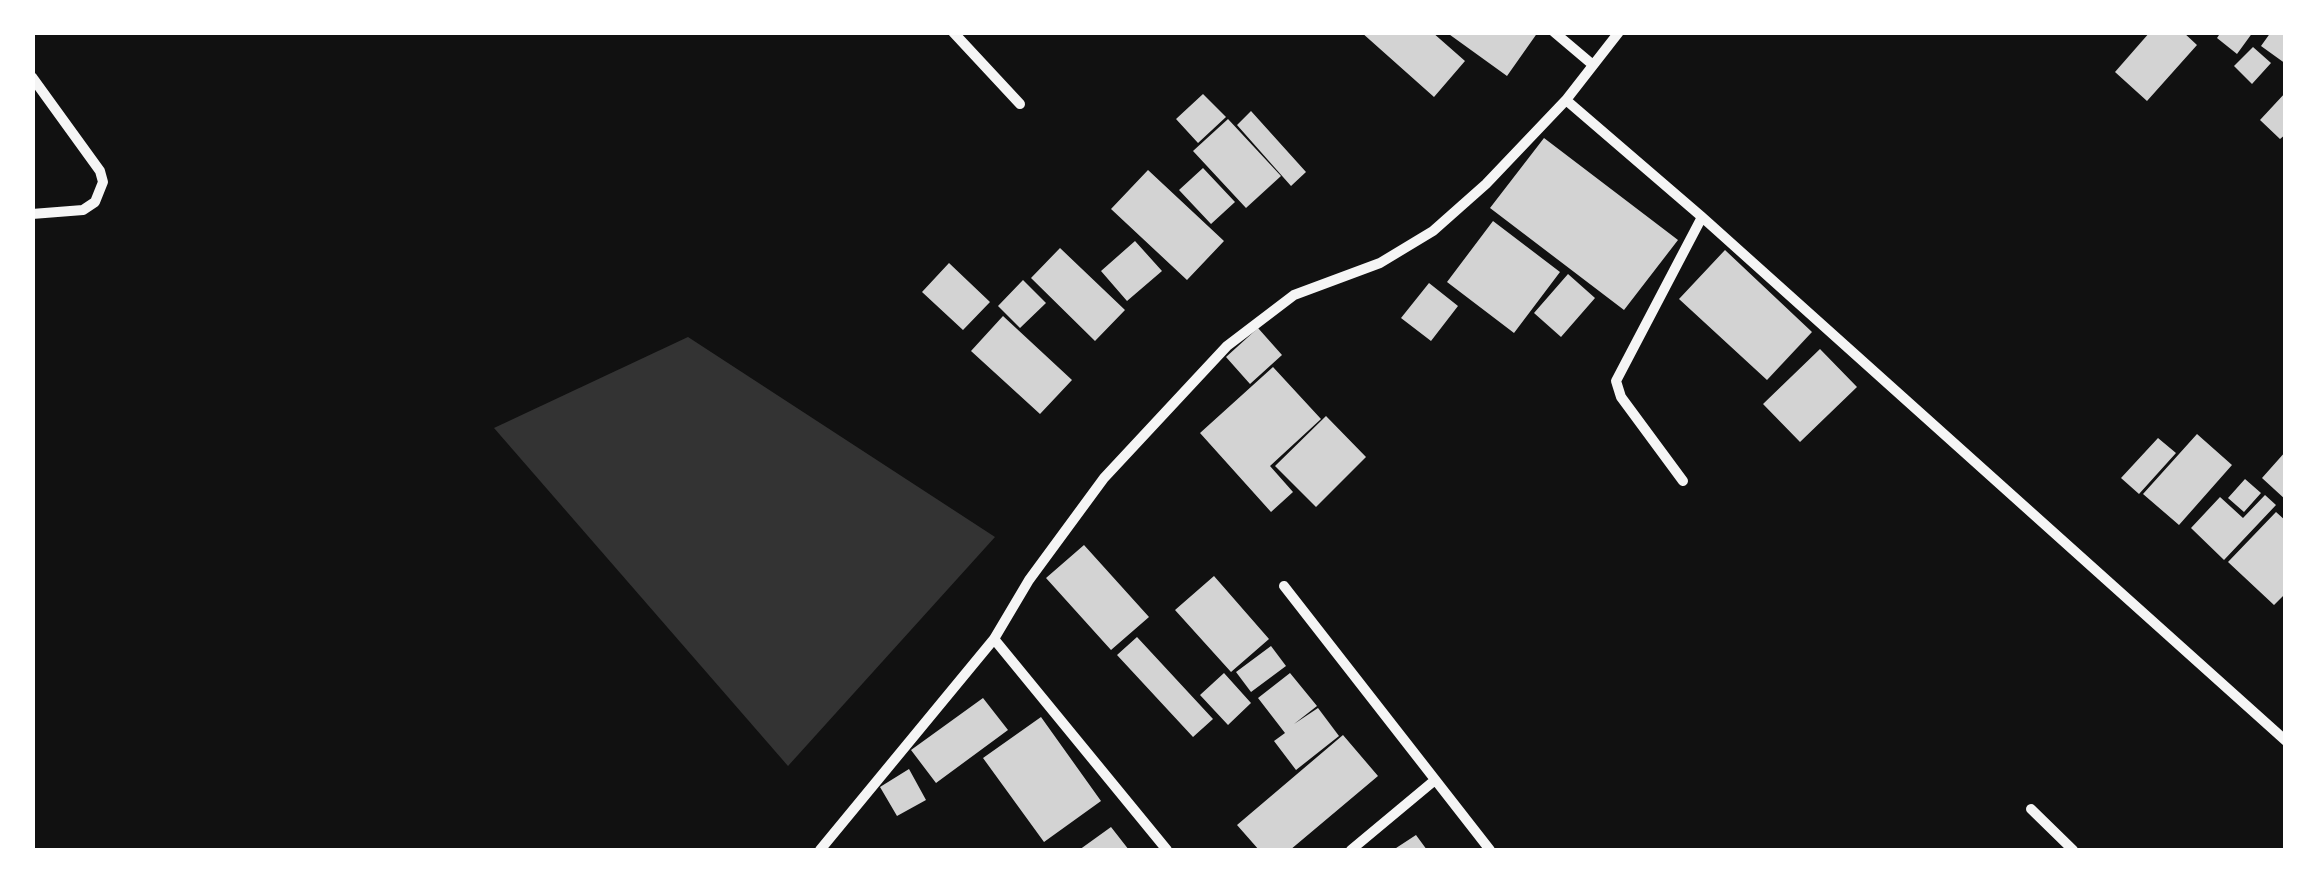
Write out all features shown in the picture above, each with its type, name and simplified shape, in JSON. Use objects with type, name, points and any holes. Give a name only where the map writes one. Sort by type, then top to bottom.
[{"type":"street","points":[[953,32],[1020,104]]},
{"type":"street","points":[[1554,32],[1594,65]]},
{"type":"street","points":[[820,850],[994,639],[1029,580],[1104,478],[1226,346],[1294,295],[1380,263],[1433,231],[1486,184],[1566,100],[1619,32]]},
{"type":"street","points":[[32,76],[100,171],[103,182],[95,202],[83,210],[32,214]]},
{"type":"street","points":[[1566,100],[1702,216],[2286,742]]},
{"type":"street","points":[[1683,481],[1621,397],[1616,380],[1702,216]]},
{"type":"street","points":[[1284,586],[1490,850]]},
{"type":"street","points":[[994,639],[1167,850]]},
{"type":"street","points":[[1351,850],[1435,780]]},
{"type":"street","points":[[2031,809],[2073,850]]},
{"type":"shaded area","points":[[688,337],[995,537],[788,766],[494,428]]},
{"type":"building","points":[[1361,32],[1432,32],[1465,61],[1434,97]]},
{"type":"building","points":[[1446,32],[1538,32],[1507,76]]},
{"type":"building","points":[[2150,32],[2183,32],[2197,45],[2147,101],[2115,72]]},
{"type":"building","points":[[2221,32],[2253,32],[2237,54],[2217,38]]},
{"type":"building","points":[[2271,32],[2286,32],[2286,64],[2261,46]]},
{"type":"building","points":[[2253,47],[2271,63],[2252,84],[2234,66]]},
{"type":"building","points":[[2286,92],[2286,134],[2280,139],[2260,120]]},
{"type":"building","points":[[1203,94],[1226,117],[1198,143],[1176,119]]},
{"type":"building","points":[[1251,111],[1306,172],[1291,186],[1237,125]]},
{"type":"building","points":[[1228,119],[1281,176],[1246,208],[1193,151]]},
{"type":"building","points":[[1544,138],[1678,240],[1624,310],[1490,208]]},
{"type":"building","points":[[1203,168],[1235,202],[1211,224],[1179,190]]},
{"type":"building","points":[[1148,170],[1224,241],[1187,280],[1111,209]]},
{"type":"building","points":[[1493,221],[1560,272],[1514,333],[1447,282]]},
{"type":"building","points":[[1135,241],[1162,271],[1127,301],[1101,271]]},
{"type":"building","points":[[1060,248],[1125,310],[1095,341],[1031,278]]},
{"type":"building","points":[[1725,250],[1812,332],[1767,380],[1679,299]]},
{"type":"building","points":[[949,263],[990,302],[963,330],[922,292]]},
{"type":"building","points":[[1568,274],[1595,298],[1561,337],[1534,313]]},
{"type":"building","points":[[1023,280],[1046,303],[1020,328],[998,306]]},
{"type":"building","points":[[1429,283],[1458,306],[1431,341],[1401,318]]},
{"type":"building","points":[[1003,316],[1072,380],[1040,414],[971,351]]},
{"type":"building","points":[[1258,328],[1282,355],[1250,384],[1226,357]]},
{"type":"building","points":[[1820,349],[1857,387],[1800,442],[1763,404]]},
{"type":"building","points":[[1273,367],[1321,419],[1270,466],[1293,492],[1271,512],[1200,433]]},
{"type":"building","points":[[1326,416],[1366,457],[1316,507],[1275,466]]},
{"type":"building","points":[[2197,434],[2232,465],[2179,525],[2143,494]]},
{"type":"building","points":[[2158,438],[2176,453],[2139,494],[2121,478]]},
{"type":"building","points":[[2286,451],[2286,500],[2262,478]]},
{"type":"building","points":[[2245,479],[2261,493],[2244,512],[2228,498]]},
{"type":"building","points":[[2265,495],[2276,505],[2224,560],[2191,528],[2220,497],[2243,518]]},
{"type":"building","points":[[2276,512],[2286,521],[2286,593],[2274,605],[2228,562]]},
{"type":"building","points":[[1084,545],[1149,617],[1111,650],[1046,578]]},
{"type":"building","points":[[1214,576],[1269,639],[1231,672],[1175,610]]},
{"type":"building","points":[[1137,637],[1213,719],[1193,737],[1117,655]]},
{"type":"building","points":[[1271,646],[1286,666],[1251,692],[1236,672]]},
{"type":"building","points":[[1224,673],[1251,703],[1228,725],[1200,695]]},
{"type":"building","points":[[1290,673],[1317,706],[1294,724],[1318,708],[1339,736],[1296,770],[1274,741],[1285,733],[1258,698]]},
{"type":"building","points":[[983,698],[1008,730],[936,783],[911,750]]},
{"type":"building","points":[[1041,717],[1101,801],[1044,842],[983,758]]},
{"type":"building","points":[[1343,735],[1378,776],[1290,850],[1259,850],[1237,825]]},
{"type":"building","points":[[909,769],[926,800],[897,816],[880,787]]},
{"type":"building","points":[[1111,827],[1129,850],[1079,850]]},
{"type":"building","points":[[1416,835],[1427,850],[1393,850]]}]
